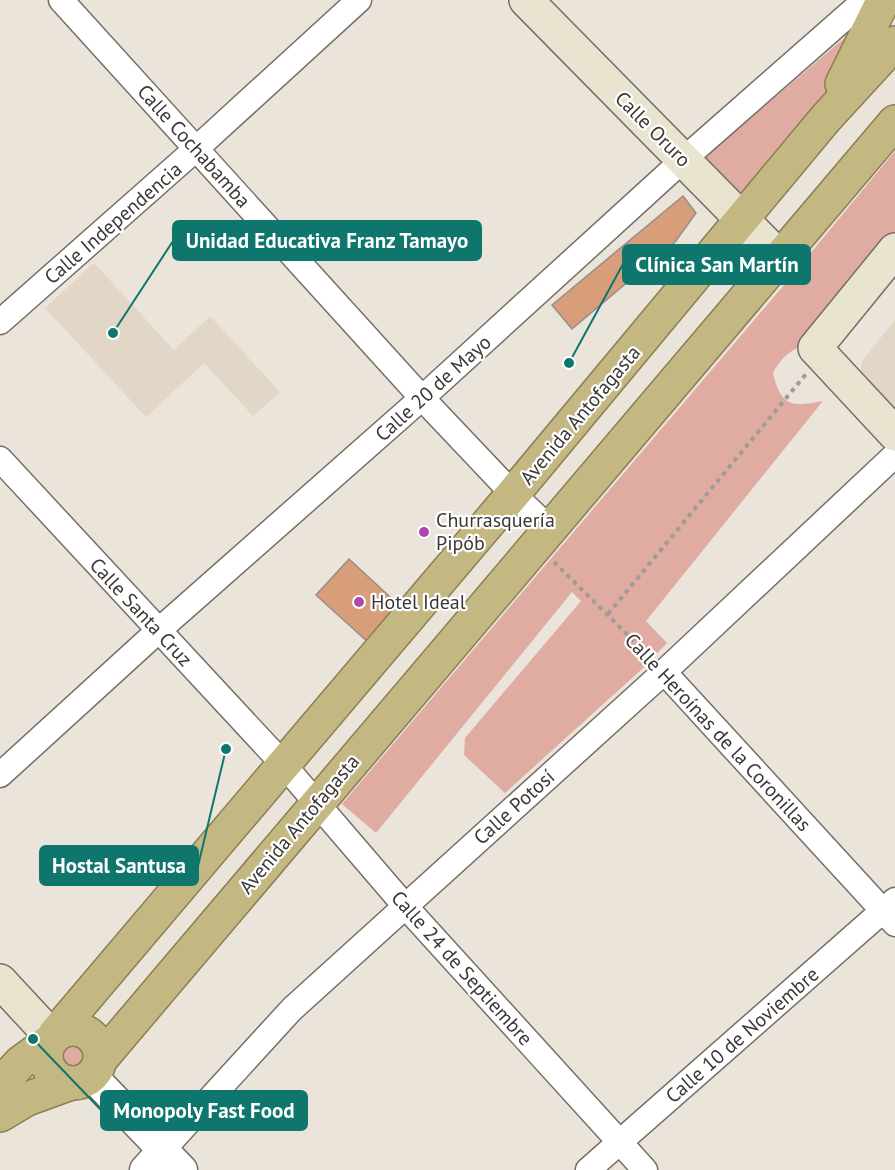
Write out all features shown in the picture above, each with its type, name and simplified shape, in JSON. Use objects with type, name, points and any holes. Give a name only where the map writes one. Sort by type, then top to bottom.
[{"type":"highway","points":[[826,118],[881,5],[886,0]]},
{"type":"highway","name":"Avenida Antofagasta","points":[[0,1085],[20,1063],[52,1038],[513,494],[826,118],[895,43]]},
{"type":"highway","name":"Avenida Antofagasta","points":[[0,1115],[27,1099],[87,1073],[542,536],[781,259],[895,122]]},
{"type":"highway","points":[[70,1029],[86,1032],[97,1044],[87,1073],[58,1079],[47,1066],[45,1057],[52,1038],[70,1029]]},
{"type":"main road","name":"Calle Oruro","points":[[526,0],[781,259]]},
{"type":"main road","points":[[822,355],[895,250]]},
{"type":"main road","points":[[822,355],[895,285]]},
{"type":"main road","points":[[822,355],[895,434]]},
{"type":"main road","points":[[0,981],[52,1038]]},
{"type":"street","name":"Calle Cochabamba","points":[[61,0],[422,398],[513,494],[542,536]]},
{"type":"street","name":"Calle Independencia","points":[[0,322],[197,148],[358,0]]},
{"type":"street","name":"Calle 20 de Mayo","points":[[0,775],[158,631],[422,398],[683,160],[865,0]]},
{"type":"street","name":"Calle Potosí","points":[[163,1163],[292,1009],[664,672],[895,455]]},
{"type":"street","name":"Calle Santa Cruz","points":[[0,459],[283,764]]},
{"type":"street","name":"Calle Heroínas de la Coronillas","points":[[664,672],[891,912]]},
{"type":"street","name":"Calle 24 de Septiembre","points":[[283,764],[405,906],[645,1170]]},
{"type":"street","name":"Calle 10 de Noviembre","points":[[588,1170],[891,912]]},
{"type":"street","points":[[87,1073],[163,1163]]},
{"type":"path","points":[[608,614],[822,355]]},
{"type":"path","name":"Calle Heroínas de la Coronillas","points":[[542,536],[608,614],[664,672]]},
{"type":"shaded area","points":[[855,29],[861,36],[810,121],[745,192],[729,191],[707,169],[706,156]]},
{"type":"shaded area","points":[[895,151],[895,235],[807,343],[787,355],[773,373],[780,393],[789,402],[803,404],[823,401],[646,621],[667,643],[642,669],[505,793],[464,755],[465,738],[581,601],[572,592],[376,833],[342,804],[790,278]]},
{"type":"shaded area","points":[[94,263],[174,350],[210,316],[280,392],[253,416],[204,363],[146,417],[45,308]]},
{"type":"shaded area","points":[[895,320],[895,412],[860,374],[862,361]]},
{"type":"shaded area","points":[[70,1035],[82,1038],[91,1049],[88,1069],[62,1074],[51,1058]]},
{"type":"building","points":[[683,196],[696,213],[675,242],[572,329],[552,305]]},
{"type":"building","name":"Hotel Ideal","points":[[349,559],[402,608],[370,644],[316,595]]},
{"type":"place","name":"Unidad Educativa Franz Tamayo","points":[[113,333]]},
{"type":"place","name":"Clínica San Martín","points":[[569,363]]},
{"type":"place","name":"Churrasquería Pipób","points":[[424,532]]},
{"type":"place","name":"Hotel Ideal","points":[[359,602]]},
{"type":"place","name":"Hostal Santusa","points":[[226,749]]},
{"type":"place","name":"Monopoly Fast Food","points":[[33,1039]]}]
